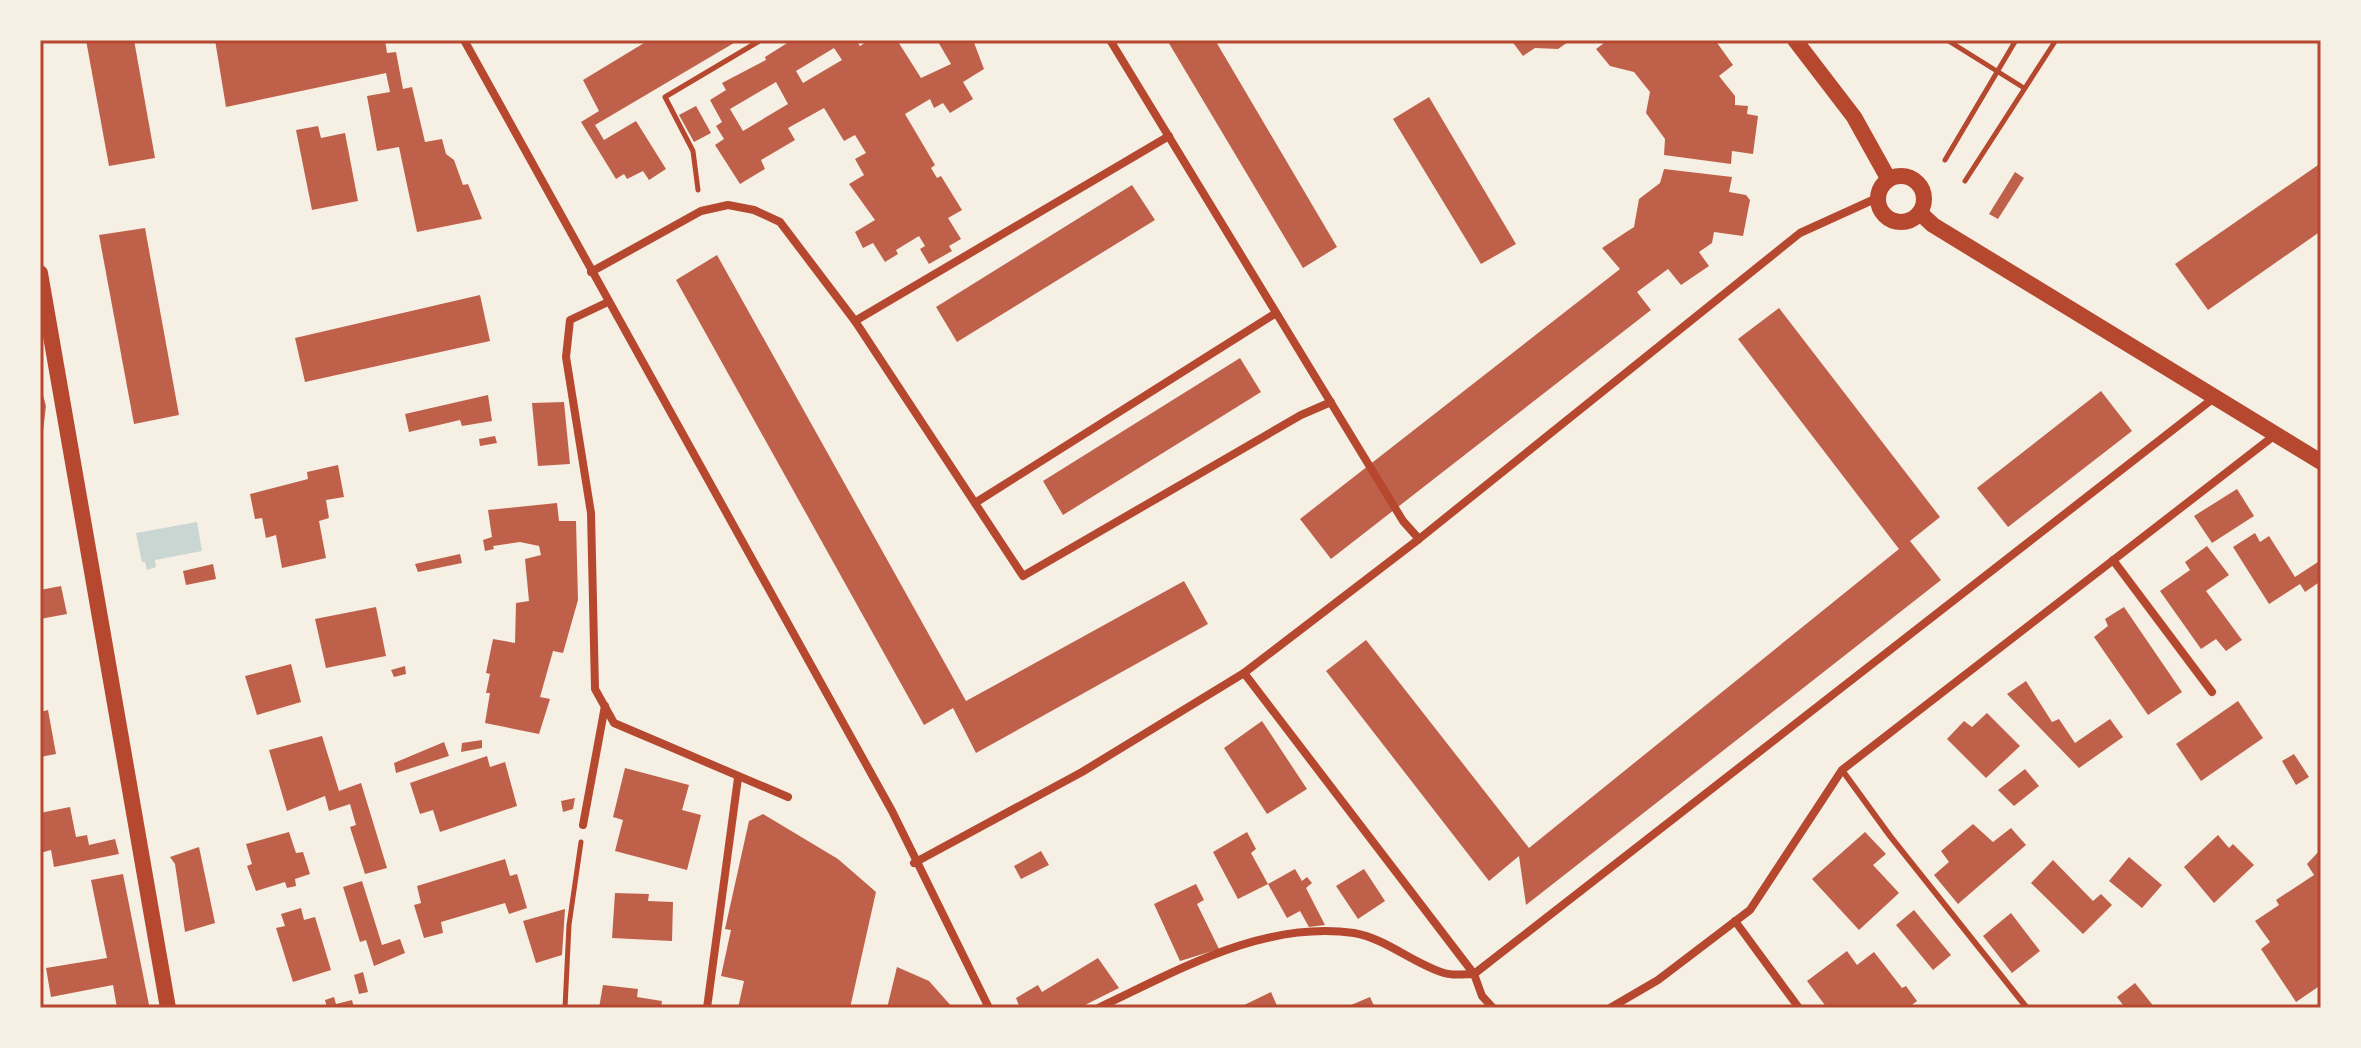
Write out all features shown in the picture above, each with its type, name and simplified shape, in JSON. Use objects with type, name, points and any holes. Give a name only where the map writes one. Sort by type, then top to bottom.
[{"type":"main road","points":[[1795,40],[1854,117],[1888,178]]},
{"type":"main road","points":[[1903,175],[1919,183],[1925,196],[1920,213],[1908,222],[1896,222],[1879,210],[1877,198],[1880,187],[1888,178],[1903,175]]},
{"type":"main road","points":[[1920,213],[1933,225],[2321,462]]},
{"type":"main road","points":[[40,273],[97,617],[168,1008]]},
{"type":"street","points":[[464,40],[892,811],[914,863],[989,1008]]},
{"type":"street","points":[[1110,40],[1403,521],[1419,539]]},
{"type":"street","points":[[855,321],[1169,136]]},
{"type":"street","points":[[914,863],[1082,772],[1244,673],[1419,539],[1800,233],[1877,198]]},
{"type":"street","points":[[591,272],[701,211],[728,205],[754,210],[780,222],[855,321],[1023,576],[1301,415],[1331,402]]},
{"type":"street","points":[[608,302],[570,320],[566,357],[591,513],[595,689],[614,723],[788,797]]},
{"type":"street","points":[[975,503],[1276,313]]},
{"type":"street","points":[[1098,1008],[1231,948],[1289,931],[1355,933],[1402,950],[1446,974],[1474,974],[2216,396]]},
{"type":"street","points":[[1610,1008],[1658,980],[1750,910],[1842,770],[2276,434]]},
{"type":"street","points":[[2113,560],[2212,692]]},
{"type":"street","points":[[1244,673],[1474,974],[1482,996],[1493,1008]]},
{"type":"street","points":[[583,825],[605,706]]},
{"type":"street","points":[[707,1008],[738,778]]},
{"type":"street","points":[[1735,921],[1799,1008]]},
{"type":"lane","points":[[1842,770],[1890,836],[2027,1008]]},
{"type":"path","points":[[701,211],[693,151],[665,97],[761,40]]},
{"type":"path","points":[[1945,160],[2016,40]]},
{"type":"path","points":[[1965,181],[2056,40]]},
{"type":"path","points":[[1952,41],[2025,88]]},
{"type":"path","points":[[565,1008],[569,925],[583,825]]},
{"type":"shaded area","points":[[197,522],[202,551],[155,560],[156,567],[147,570],[145,562],[142,562],[136,533]]},
{"type":"building","points":[[86,40],[134,40],[155,158],[109,166]]},
{"type":"building","points":[[215,40],[385,40],[387,53],[396,52],[403,89],[412,87],[425,142],[442,139],[446,154],[454,160],[463,185],[468,184],[482,219],[417,232],[399,147],[377,151],[367,96],[390,92],[386,73],[226,107]]},
{"type":"building","points":[[649,40],[739,40],[595,125],[604,140],[636,121],[666,169],[649,180],[643,171],[627,179],[624,174],[616,179],[581,122],[599,111],[583,80]]},
{"type":"building","points":[[792,40],[856,40],[860,46],[869,40],[897,40],[921,78],[951,64],[937,40],[973,40],[984,69],[963,82],[973,99],[950,113],[943,103],[934,108],[930,99],[905,114],[935,165],[931,168],[937,178],[941,176],[962,210],[948,218],[961,239],[949,246],[952,251],[929,264],[920,249],[925,246],[919,236],[896,250],[898,254],[885,262],[873,243],[863,248],[855,232],[875,220],[849,184],[864,175],[855,159],[866,153],[855,135],[844,141],[824,108],[788,128],[795,140],[761,160],[765,169],[740,184],[715,145],[724,139],[716,126],[722,122],[710,100],[726,90],[722,83],[766,60],[765,57]],"holes":[[[834,48],[842,60],[803,83],[796,71]],[[776,82],[788,104],[743,131],[730,109]]]},
{"type":"building","points":[[1167,40],[1215,40],[1337,247],[1303,268]]},
{"type":"building","points":[[1511,40],[1571,40],[1558,49],[1535,48],[1523,56]]},
{"type":"building","points":[[1608,40],[1715,40],[1733,65],[1719,76],[1735,96],[1735,105],[1748,106],[1747,114],[1758,116],[1753,154],[1732,151],[1731,164],[1664,155],[1665,139],[1646,113],[1650,92],[1634,72],[1610,66],[1596,49]]},
{"type":"building","points":[[1429,97],[1516,244],[1481,264],[1393,119]]},
{"type":"building","points":[[696,106],[711,133],[694,142],[679,115]]},
{"type":"building","points":[[318,126],[321,138],[345,133],[358,201],[312,210],[296,130]]},
{"type":"building","points":[[2321,163],[2321,231],[2208,310],[2175,264]]},
{"type":"building","points":[[1664,169],[1732,177],[1729,192],[1746,195],[1750,200],[1743,236],[1714,232],[1712,243],[1699,252],[1709,266],[1681,285],[1668,269],[1637,292],[1651,310],[1331,559],[1300,519],[1620,269],[1602,248],[1634,227],[1639,199],[1660,183]]},
{"type":"building","points":[[2015,172],[2024,178],[1998,219],[1989,214]]},
{"type":"building","points":[[1132,185],[1155,220],[957,342],[936,307]]},
{"type":"building","points":[[145,228],[179,415],[134,424],[99,235]]},
{"type":"building","points":[[717,255],[966,701],[1184,581],[1208,624],[976,753],[953,708],[924,725],[676,280]]},
{"type":"building","points":[[480,295],[490,341],[305,382],[295,338]]},
{"type":"building","points":[[1779,308],[1940,517],[1910,541],[1941,580],[1526,905],[1519,856],[1489,881],[1326,671],[1366,640],[1529,848],[1899,549],[1738,339]]},
{"type":"building","points":[[1240,358],[1261,392],[1063,515],[1043,481]]},
{"type":"building","points":[[40,384],[46,406],[40,434]]},
{"type":"building","points":[[2101,391],[2132,431],[2008,527],[1977,488]]},
{"type":"building","points":[[488,395],[492,421],[462,426],[460,420],[409,432],[405,414]]},
{"type":"building","points":[[564,402],[570,464],[538,466],[532,403]]},
{"type":"building","points":[[495,436],[497,443],[480,446],[479,439]]},
{"type":"building","points":[[338,465],[344,497],[326,500],[329,518],[319,521],[326,558],[282,568],[276,535],[266,538],[262,518],[255,519],[250,494],[308,479],[307,472]]},
{"type":"building","points":[[2237,489],[2254,516],[2212,543],[2194,516]]},
{"type":"building","points":[[557,503],[559,521],[576,521],[578,600],[563,653],[553,651],[540,697],[550,699],[539,734],[485,723],[490,693],[486,693],[490,674],[486,673],[493,639],[515,643],[516,603],[529,601],[525,559],[541,555],[539,546],[520,542],[493,546],[494,549],[485,551],[483,540],[492,537],[488,510]]},
{"type":"building","points":[[2255,533],[2260,542],[2269,536],[2295,577],[2321,560],[2321,581],[2305,592],[2300,584],[2269,604],[2233,547]]},
{"type":"building","points":[[2207,546],[2229,575],[2206,591],[2242,640],[2226,651],[2216,639],[2201,649],[2160,591],[2190,570],[2185,562]]},
{"type":"building","points":[[460,554],[462,563],[418,572],[415,564]]},
{"type":"building","points":[[213,564],[216,579],[186,585],[183,571]]},
{"type":"building","points":[[61,586],[67,614],[40,619],[40,590]]},
{"type":"building","points":[[376,607],[386,656],[326,668],[315,619]]},
{"type":"building","points":[[2124,607],[2182,692],[2148,715],[2094,637],[2108,626],[2105,619]]},
{"type":"building","points":[[291,664],[301,702],[257,715],[245,676]]},
{"type":"building","points":[[405,666],[406,674],[394,677],[391,670]]},
{"type":"building","points":[[2026,681],[2052,722],[2059,719],[2075,743],[2110,719],[2123,737],[2079,768],[2007,694]]},
{"type":"building","points":[[2238,701],[2263,738],[2201,781],[2176,744]]},
{"type":"building","points":[[48,710],[56,754],[40,757],[40,712]]},
{"type":"building","points":[[1987,713],[2020,746],[1986,778],[1947,739],[1964,721],[1972,727]]},
{"type":"building","points":[[1262,721],[1307,789],[1267,814],[1224,748]]},
{"type":"building","points":[[322,736],[339,791],[361,783],[387,868],[365,874],[350,827],[356,825],[350,804],[329,811],[325,796],[287,811],[269,750]]},
{"type":"building","points":[[482,740],[482,748],[461,752],[462,743]]},
{"type":"building","points":[[444,742],[449,756],[396,773],[394,763]]},
{"type":"building","points":[[2294,754],[2309,777],[2296,785],[2282,761]]},
{"type":"building","points":[[487,756],[490,767],[505,762],[517,806],[440,832],[433,810],[420,814],[410,783]]},
{"type":"building","points":[[625,768],[689,785],[682,810],[701,815],[687,870],[615,851],[623,820],[613,817]]},
{"type":"building","points":[[2025,769],[2039,786],[2014,806],[1998,790]]},
{"type":"building","points":[[575,798],[573,809],[563,812],[561,801]]},
{"type":"building","points":[[70,807],[76,837],[87,835],[89,845],[115,839],[119,854],[54,867],[51,850],[40,853],[40,813]]},
{"type":"building","points":[[763,814],[838,859],[876,892],[850,1008],[738,1008],[744,981],[721,976],[731,930],[725,929],[749,821]]},
{"type":"building","points":[[1973,824],[1993,842],[2011,828],[2026,845],[1958,904],[1934,875],[1949,862],[1941,851]]},
{"type":"building","points":[[289,832],[296,853],[303,852],[310,874],[295,879],[296,886],[287,888],[285,882],[256,891],[247,866],[252,864],[246,844]]},
{"type":"building","points":[[1247,832],[1256,849],[1251,853],[1268,884],[1238,899],[1213,852]]},
{"type":"building","points":[[1865,832],[1886,854],[1873,865],[1899,893],[1859,930],[1812,879]]},
{"type":"building","points":[[2218,835],[2229,848],[2233,844],[2254,865],[2214,903],[2184,867]]},
{"type":"building","points":[[199,847],[215,923],[185,932],[175,864],[170,857]]},
{"type":"building","points":[[2321,849],[2321,985],[2296,1002],[2261,949],[2270,942],[2255,921],[2279,905],[2276,900],[2314,875],[2307,864]]},
{"type":"building","points":[[1041,851],[1049,865],[1021,879],[1014,866]]},
{"type":"building","points":[[2129,857],[2162,885],[2142,908],[2109,881]]},
{"type":"building","points":[[505,859],[510,876],[517,874],[527,908],[509,914],[505,903],[441,922],[443,933],[424,938],[414,905],[421,903],[417,886]]},
{"type":"building","points":[[2053,860],[2093,901],[2101,894],[2112,905],[2083,934],[2031,883]]},
{"type":"building","points":[[1295,869],[1302,881],[1307,877],[1312,883],[1306,888],[1325,925],[1309,927],[1300,911],[1287,918],[1268,884]]},
{"type":"building","points":[[1364,869],[1385,901],[1358,919],[1336,886]]},
{"type":"building","points":[[123,874],[149,1005],[117,1008],[113,985],[51,997],[46,968],[107,958],[91,880]]},
{"type":"building","points":[[362,881],[382,945],[400,939],[405,953],[374,966],[366,940],[360,942],[343,887]]},
{"type":"building","points":[[1196,884],[1204,900],[1197,904],[1219,949],[1180,961],[1154,904]]},
{"type":"building","points":[[615,893],[649,894],[648,901],[673,902],[672,941],[612,938]]},
{"type":"building","points":[[301,908],[304,920],[315,917],[331,970],[293,982],[276,928],[285,926],[281,914]]},
{"type":"building","points":[[565,909],[562,955],[536,963],[523,921]]},
{"type":"building","points":[[1914,910],[1951,955],[1933,970],[1896,925]]},
{"type":"building","points":[[2011,913],[2040,951],[2012,973],[1983,936]]},
{"type":"building","points":[[1847,951],[1857,965],[1874,952],[1902,988],[1906,986],[1917,1001],[1908,1008],[1884,1008],[1881,1005],[1877,1008],[1827,1008],[1807,981]]},
{"type":"building","points":[[1098,958],[1119,988],[1079,1008],[1020,1008],[1016,998],[1038,985],[1042,992]]},
{"type":"building","points":[[897,967],[929,981],[953,1008],[887,1008]]},
{"type":"building","points":[[363,972],[368,992],[359,994],[354,975]]},
{"type":"building","points":[[2135,983],[2155,1008],[2119,1008],[2123,1005],[2117,997]]},
{"type":"building","points":[[603,985],[638,989],[637,997],[662,1001],[661,1008],[599,1008]]},
{"type":"building","points":[[1271,992],[1278,1008],[1238,1008]]},
{"type":"building","points":[[334,997],[336,1004],[352,1000],[354,1008],[327,1008],[325,1000]]},
{"type":"building","points":[[1370,997],[1375,1008],[1344,1008]]}]
